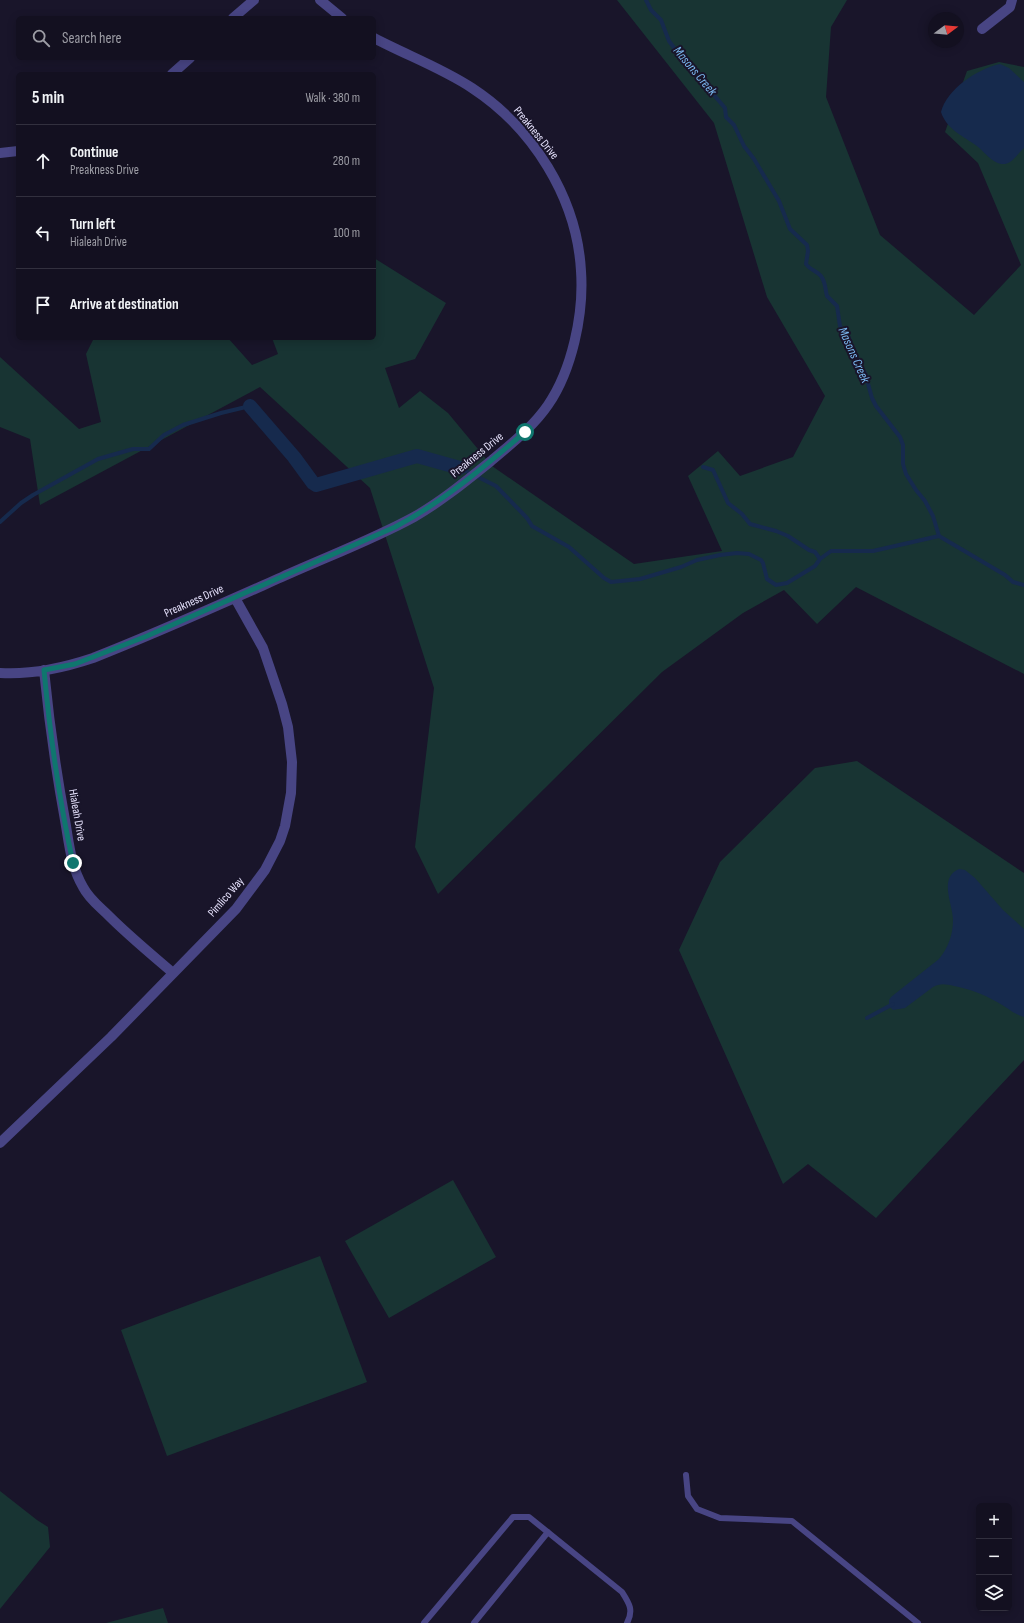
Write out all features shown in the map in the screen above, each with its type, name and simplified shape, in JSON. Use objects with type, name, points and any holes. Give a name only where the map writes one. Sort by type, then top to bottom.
[{"type":"street","points":[[236,16],[254,0]]},
{"type":"street","points":[[320,0],[340,16]]},
{"type":"street","points":[[982,29],[1010,7],[1012,0]]},
{"type":"street","name":"Preakness Drive","points":[[0,673],[21,673],[44,670],[75,664],[93,658],[235,598],[395,527],[414,517],[449,494],[498,455],[538,419],[557,390],[570,357],[579,321],[582,285],[579,248],[570,213],[563,196],[536,149],[500,109],[471,88],[376,39]]},
{"type":"street","points":[[174,72],[188,60]]},
{"type":"street","points":[[0,153],[16,151]]},
{"type":"street","name":"Pimlico Way","points":[[0,1143],[111,1037],[236,909],[265,870],[280,841],[289,809],[291,793],[292,762],[290,738],[285,716],[263,648],[235,598]]},
{"type":"street","name":"Hialeah Drive","points":[[44,670],[48,716],[62,808],[73,863],[77,875],[83,888],[100,908],[118,926],[173,973]]},
{"type":"lane","points":[[686,1475],[688,1496],[697,1509],[720,1518],[792,1521],[918,1623]]},
{"type":"lane","points":[[424,1623],[513,1517],[529,1517],[622,1592],[631,1605],[630,1617],[627,1623]]},
{"type":"lane","points":[[474,1623],[548,1532]]},
{"type":"green space","points":[[617,0],[847,0],[831,27],[826,97],[880,235],[974,315],[1021,265],[978,163],[945,132],[967,71],[999,62],[1024,67],[1024,674],[856,587],[817,624],[784,590],[743,613],[662,672],[438,894],[415,847],[434,688],[370,488],[260,387],[40,505],[30,439],[0,427],[0,357],[79,429],[101,422],[86,354],[93,340],[230,340],[252,365],[278,354],[273,340],[376,340],[376,259],[446,303],[415,359],[385,368],[399,408],[420,391],[448,413],[492,466],[634,564],[722,551],[688,476],[718,451],[740,476],[793,457],[825,396],[767,297],[714,123]]},
{"type":"green space","points":[[857,761],[1024,873],[1024,1060],[876,1218],[808,1164],[783,1184],[679,950],[720,862],[815,768]]},
{"type":"green space","points":[[453,1180],[496,1257],[389,1318],[345,1241]]},
{"type":"green space","points":[[320,1256],[367,1382],[167,1456],[121,1330]]},
{"type":"green space","points":[[0,1491],[48,1527],[50,1547],[0,1609]]},
{"type":"green space","points":[[163,1608],[168,1623],[106,1623]]},
{"type":"water","points":[[1000,64],[1009,68],[1024,82],[1024,148],[1013,160],[1005,164],[1000,164],[992,160],[978,147],[954,131],[943,118],[941,112],[944,104],[956,88],[964,81],[982,70]]},
{"type":"water","points":[[959,869],[965,870],[975,878],[1003,910],[1024,929],[1024,1017],[981,994],[946,984],[933,987],[905,1008],[893,1010],[889,1006],[889,1000],[891,997],[939,959],[945,950],[951,936],[953,920],[948,892],[949,879],[953,873]]},
{"type":"waterway","name":"Masons Creek","points":[[646,0],[651,10],[661,20],[669,41],[683,60],[695,70],[725,108],[726,117],[734,125],[744,146],[754,159],[779,201],[790,229],[807,245],[808,251],[806,264],[809,268],[821,276],[825,284],[827,296],[837,306],[840,326],[849,338],[856,361],[865,373],[872,398],[876,406],[900,437],[903,445],[903,464],[906,474],[925,501],[933,516],[939,536],[1005,575],[1013,582],[1024,585]]},
{"type":"waterway","points":[[0,522],[21,503],[33,495],[98,459],[133,449],[149,449],[164,435],[183,425],[250,406]]},
{"type":"waterway","points":[[250,406],[316,485],[417,456],[460,468]]},
{"type":"waterway","points":[[703,467],[713,470],[728,503],[742,514],[750,524],[788,536],[809,550],[815,552],[820,559]]},
{"type":"waterway","points":[[460,468],[496,486],[527,518],[532,526],[569,547],[604,578],[611,582],[640,579],[681,567],[697,560],[737,553],[749,554],[761,560],[767,579],[776,585],[787,583],[815,566],[820,559],[831,551],[873,551],[939,536]]},
{"type":"waterway","points":[[867,1018],[893,1004]]},
{"type":"route","points":[[73,863],[62,808],[48,716],[44,670],[75,664],[147,636],[395,527],[432,506],[449,494],[525,432]]}]
